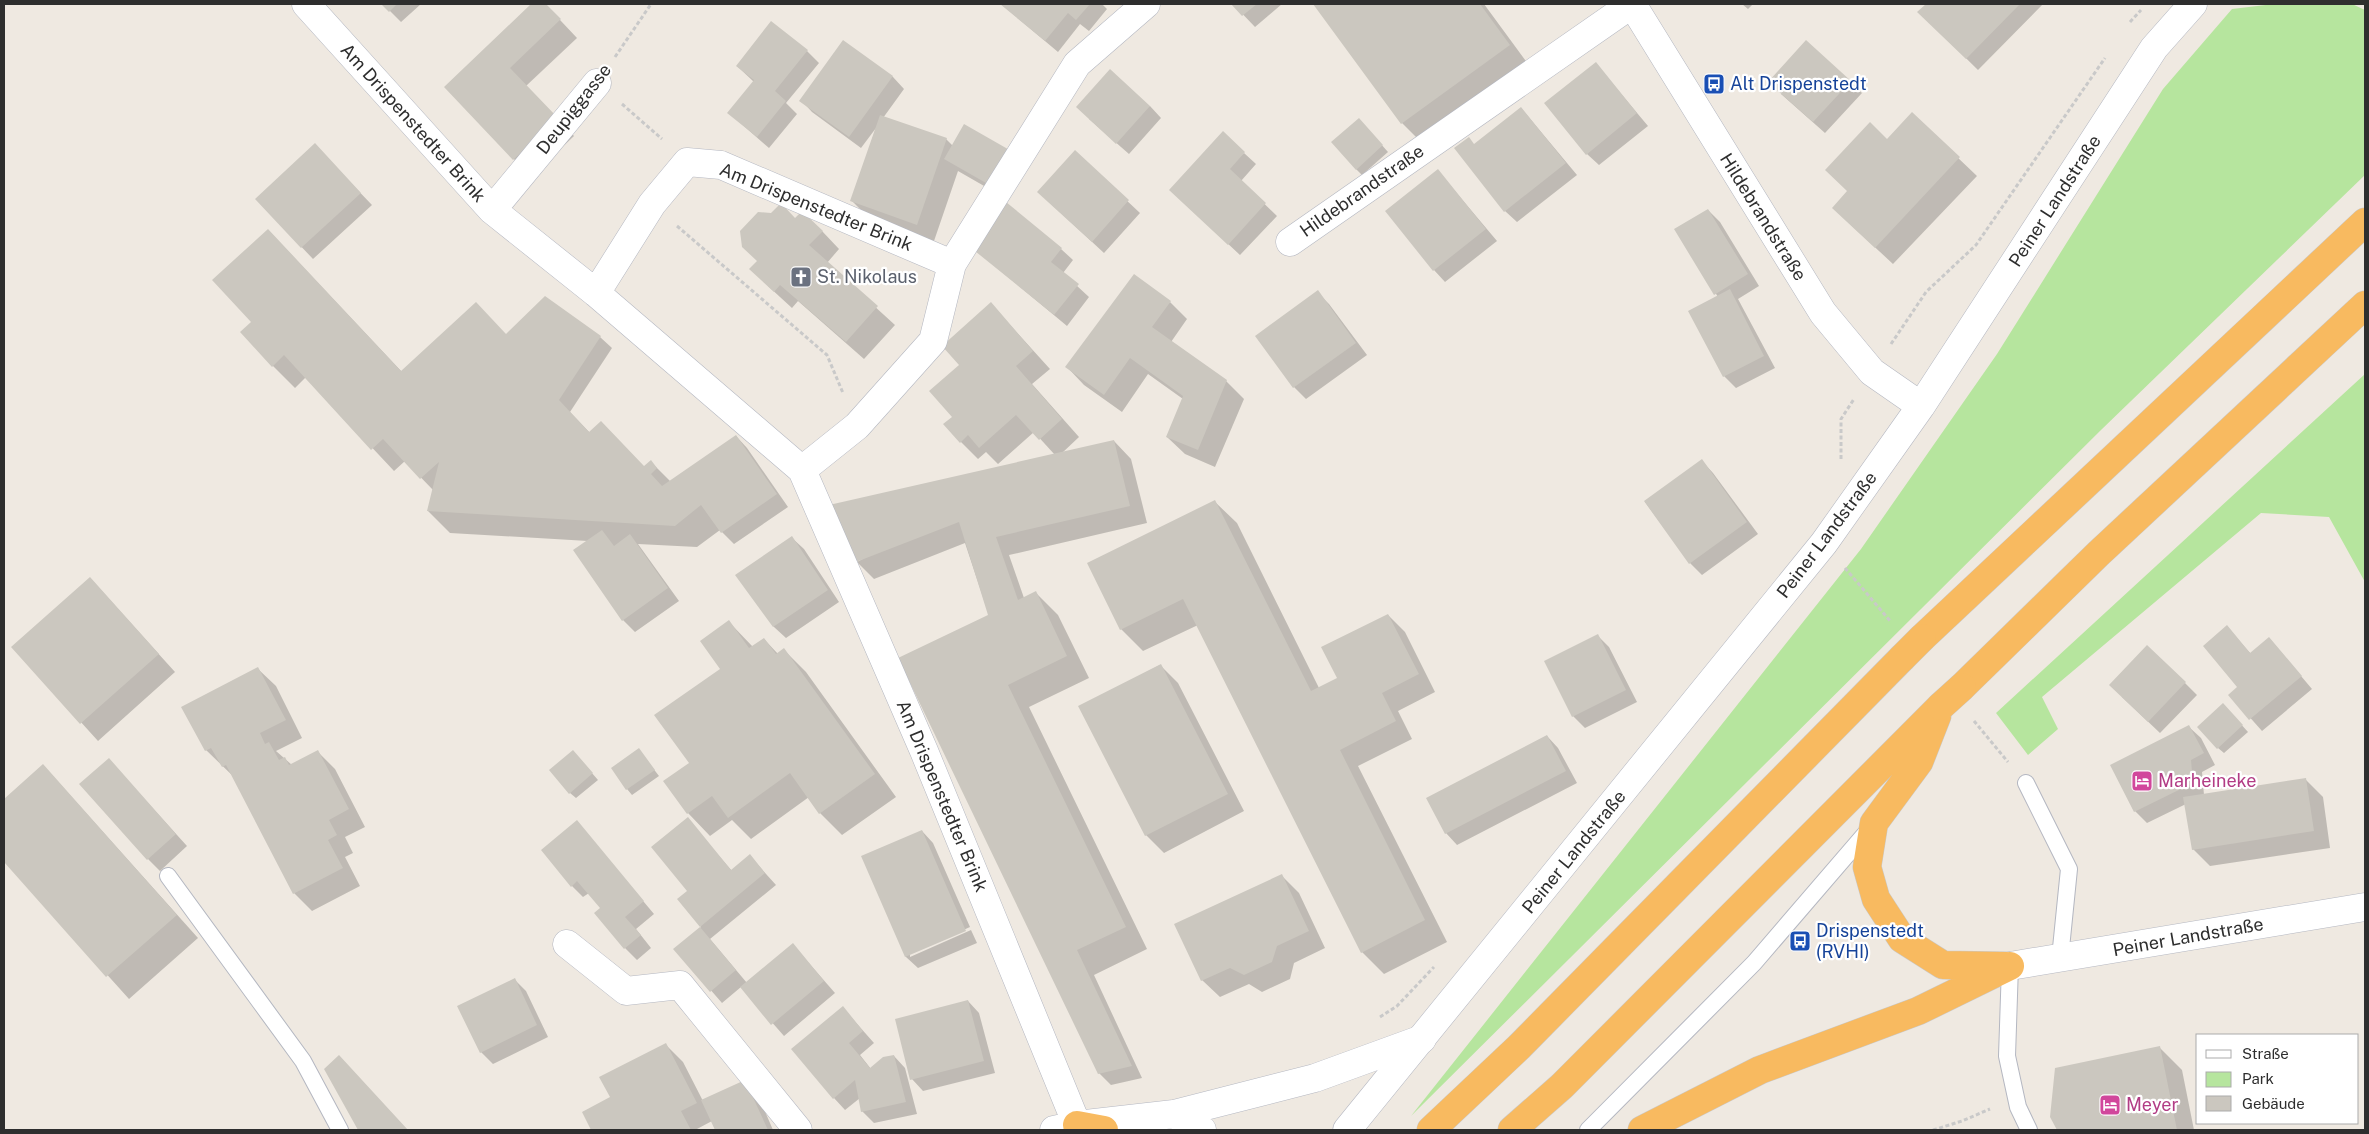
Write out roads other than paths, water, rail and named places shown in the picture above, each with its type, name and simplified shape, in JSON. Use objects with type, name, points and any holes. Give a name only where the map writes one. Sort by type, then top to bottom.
[{"type":"highway","points":[[1431,1130],[1519,1048],[1922,638],[2365,222]]},
{"type":"highway","points":[[1512,1130],[1562,1086],[1941,706],[2098,554],[2365,305]]},
{"type":"highway","points":[[1941,706],[1919,762],[1874,823],[1867,867],[1876,899],[1902,939],[1943,965],[2010,966]]},
{"type":"highway","points":[[1642,1130],[1760,1070],[1918,1011],[2010,966]]},
{"type":"highway","points":[[1066,1128],[1104,1130]]},
{"type":"street","name":"Am Drispenstedter Brink","points":[[306,4],[492,210],[596,293],[802,470],[924,751],[1066,1128]]},
{"type":"street","points":[[802,470],[857,426],[933,341],[952,264],[1077,64],[1146,4]]},
{"type":"street","name":"Hildebrandstraße","points":[[1290,242],[1632,4],[1823,313],[1872,372],[1921,406]]},
{"type":"street","name":"Peiner Landstraße","points":[[1347,1130],[1824,543],[1921,406],[2154,48],[2193,4]]},
{"type":"street","name":"Deupiggasse","points":[[492,210],[597,83]]},
{"type":"street","name":"Am Drispenstedter Brink","points":[[596,293],[652,204],[687,162],[721,165],[952,264]]},
{"type":"street","name":"Peiner Landstraße","points":[[2010,966],[2365,907]]},
{"type":"street","points":[[567,944],[626,991],[680,985],[798,1130]]},
{"type":"street","points":[[1066,1128],[1174,1114],[1315,1078],[1422,1039]]},
{"type":"street","points":[[1174,1114],[1202,1130]]},
{"type":"lane","points":[[2026,783],[2069,869],[2060,958]]},
{"type":"lane","points":[[1588,1130],[1754,963],[1874,823]]},
{"type":"lane","points":[[168,876],[303,1060],[340,1130]]},
{"type":"lane","points":[[2010,966],[2007,1056],[2016,1098],[2029,1130]]},
{"type":"place","name":"Alt Drispenstedt","points":[[1714,84]]},
{"type":"place","name":"St. Nikolaus","points":[[801,277]]},
{"type":"place","name":"Marheineke","points":[[2142,781]]},
{"type":"place","name":"Drispenstedt (RVHI)","points":[[1800,941]]},
{"type":"place","name":"Meyer","points":[[2110,1105]]}]
